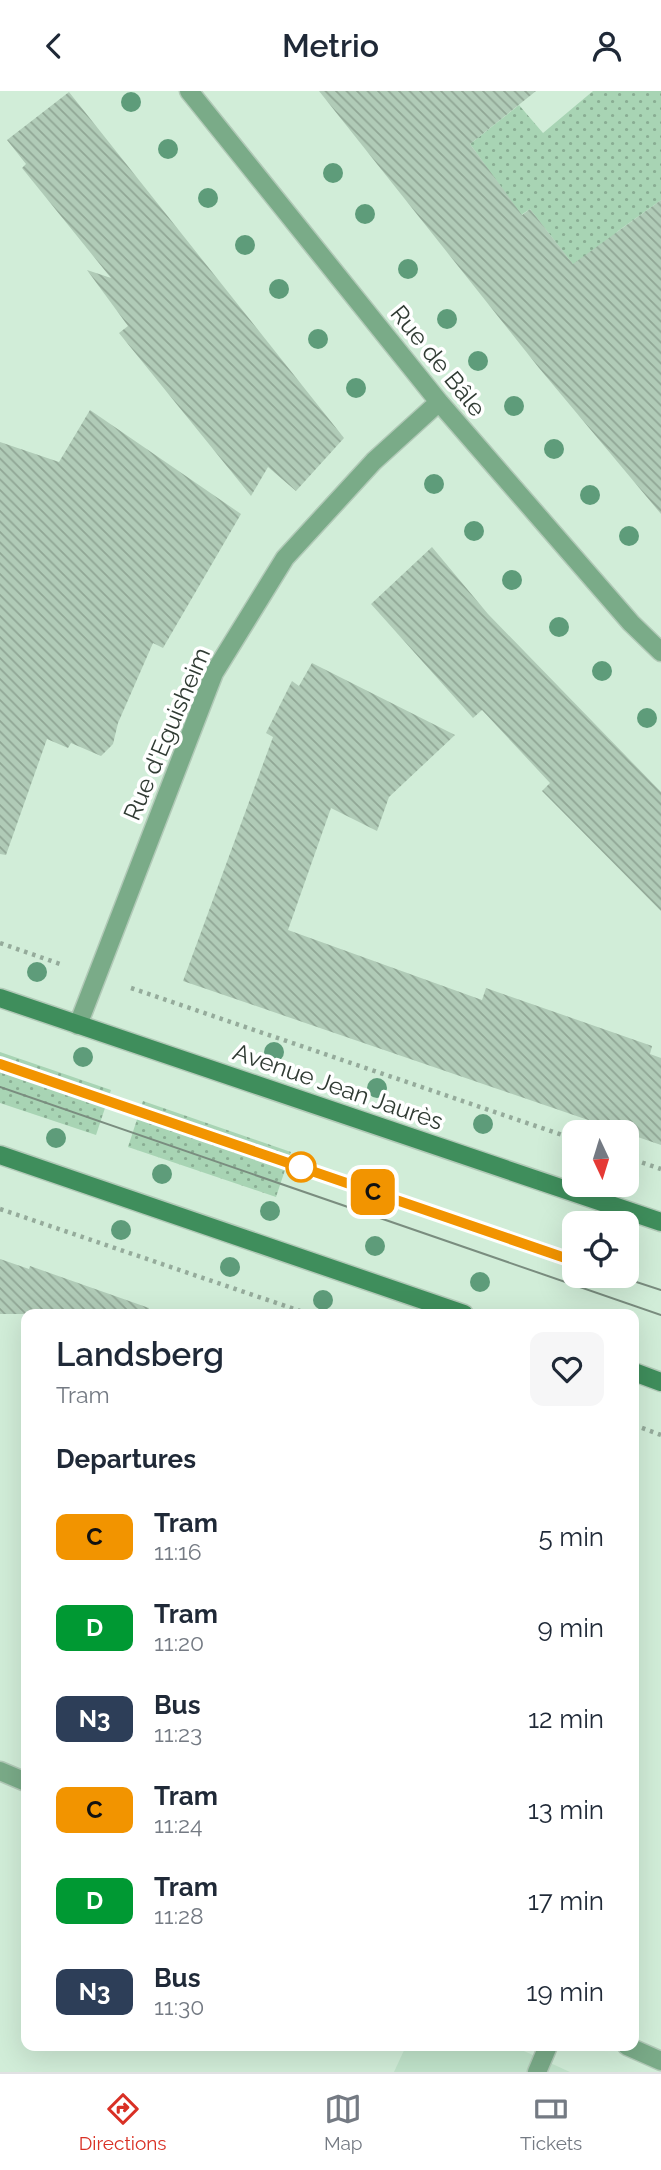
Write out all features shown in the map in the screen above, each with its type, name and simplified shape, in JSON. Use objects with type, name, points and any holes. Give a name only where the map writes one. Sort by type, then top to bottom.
[{"type":"main road","name":"Avenue Jean Jaurès","points":[[0,998],[661,1222]]},
{"type":"main road","points":[[0,1156],[449,1309]]},
{"type":"main road","points":[[639,1374],[661,1382]]},
{"type":"street","name":"Rue de Bâle","points":[[189,91],[439,403],[631,623],[661,652]]},
{"type":"street","name":"Rue d'Eguisheim","points":[[78,1025],[214,673],[285,558],[374,461],[439,403]]},
{"type":"street","points":[[0,1772],[21,1781]]},
{"type":"street","points":[[537,2072],[546,2051]]},
{"type":"street","points":[[638,2051],[661,2061]]},
{"type":"path","points":[[0,943],[562,1135]]},
{"type":"path","points":[[639,1161],[661,1169]]},
{"type":"path","points":[[0,1209],[294,1309]]},
{"type":"path","points":[[639,1427],[660,1433]]},
{"type":"shaded area","points":[[593,91],[661,91],[661,200],[618,231],[582,276],[530,209],[521,215],[470,144],[519,105],[543,133]]},
{"type":"shaded area","points":[[0,1052],[111,1090],[96,1135],[0,1103]]},
{"type":"shaded area","points":[[143,1101],[291,1152],[276,1197],[128,1147]]},
{"type":"shaded area","points":[[404,2051],[524,2051],[570,2072],[394,2072]]},
{"type":"building","points":[[319,91],[536,91],[470,144],[522,215],[530,209],[573,264],[661,200],[661,514],[539,368]]},
{"type":"building","points":[[69,92],[344,438],[296,491],[268,467],[251,496],[119,333],[128,326],[87,270],[111,278],[22,168],[26,164],[7,140]]},
{"type":"building","points":[[90,410],[241,514],[163,648],[153,643],[118,723],[113,744],[101,756],[71,743],[68,748],[47,739],[6,855],[0,854],[0,442],[59,462]]},
{"type":"building","points":[[432,547],[488,614],[661,792],[661,911],[542,791],[550,783],[482,710],[473,718],[371,604]]},
{"type":"building","points":[[312,663],[455,735],[389,797],[377,831],[331,808],[288,930],[482,1000],[486,988],[652,1046],[650,1054],[661,1058],[661,1145],[639,1137],[639,1120],[588,1120],[183,981],[273,737],[266,733],[292,681],[299,686]]},
{"type":"building","points":[[0,1259],[29,1269],[30,1266],[149,1308],[21,1309],[21,1314],[0,1314]]},
{"type":"tram line","points":[[0,1064],[562,1257]]},
{"type":"tram line","name":"C","points":[[0,1064],[562,1257]]},
{"type":"tram line","points":[[0,1087],[661,1315]]},
{"type":"tram line","points":[[639,1283],[661,1290]]}]
